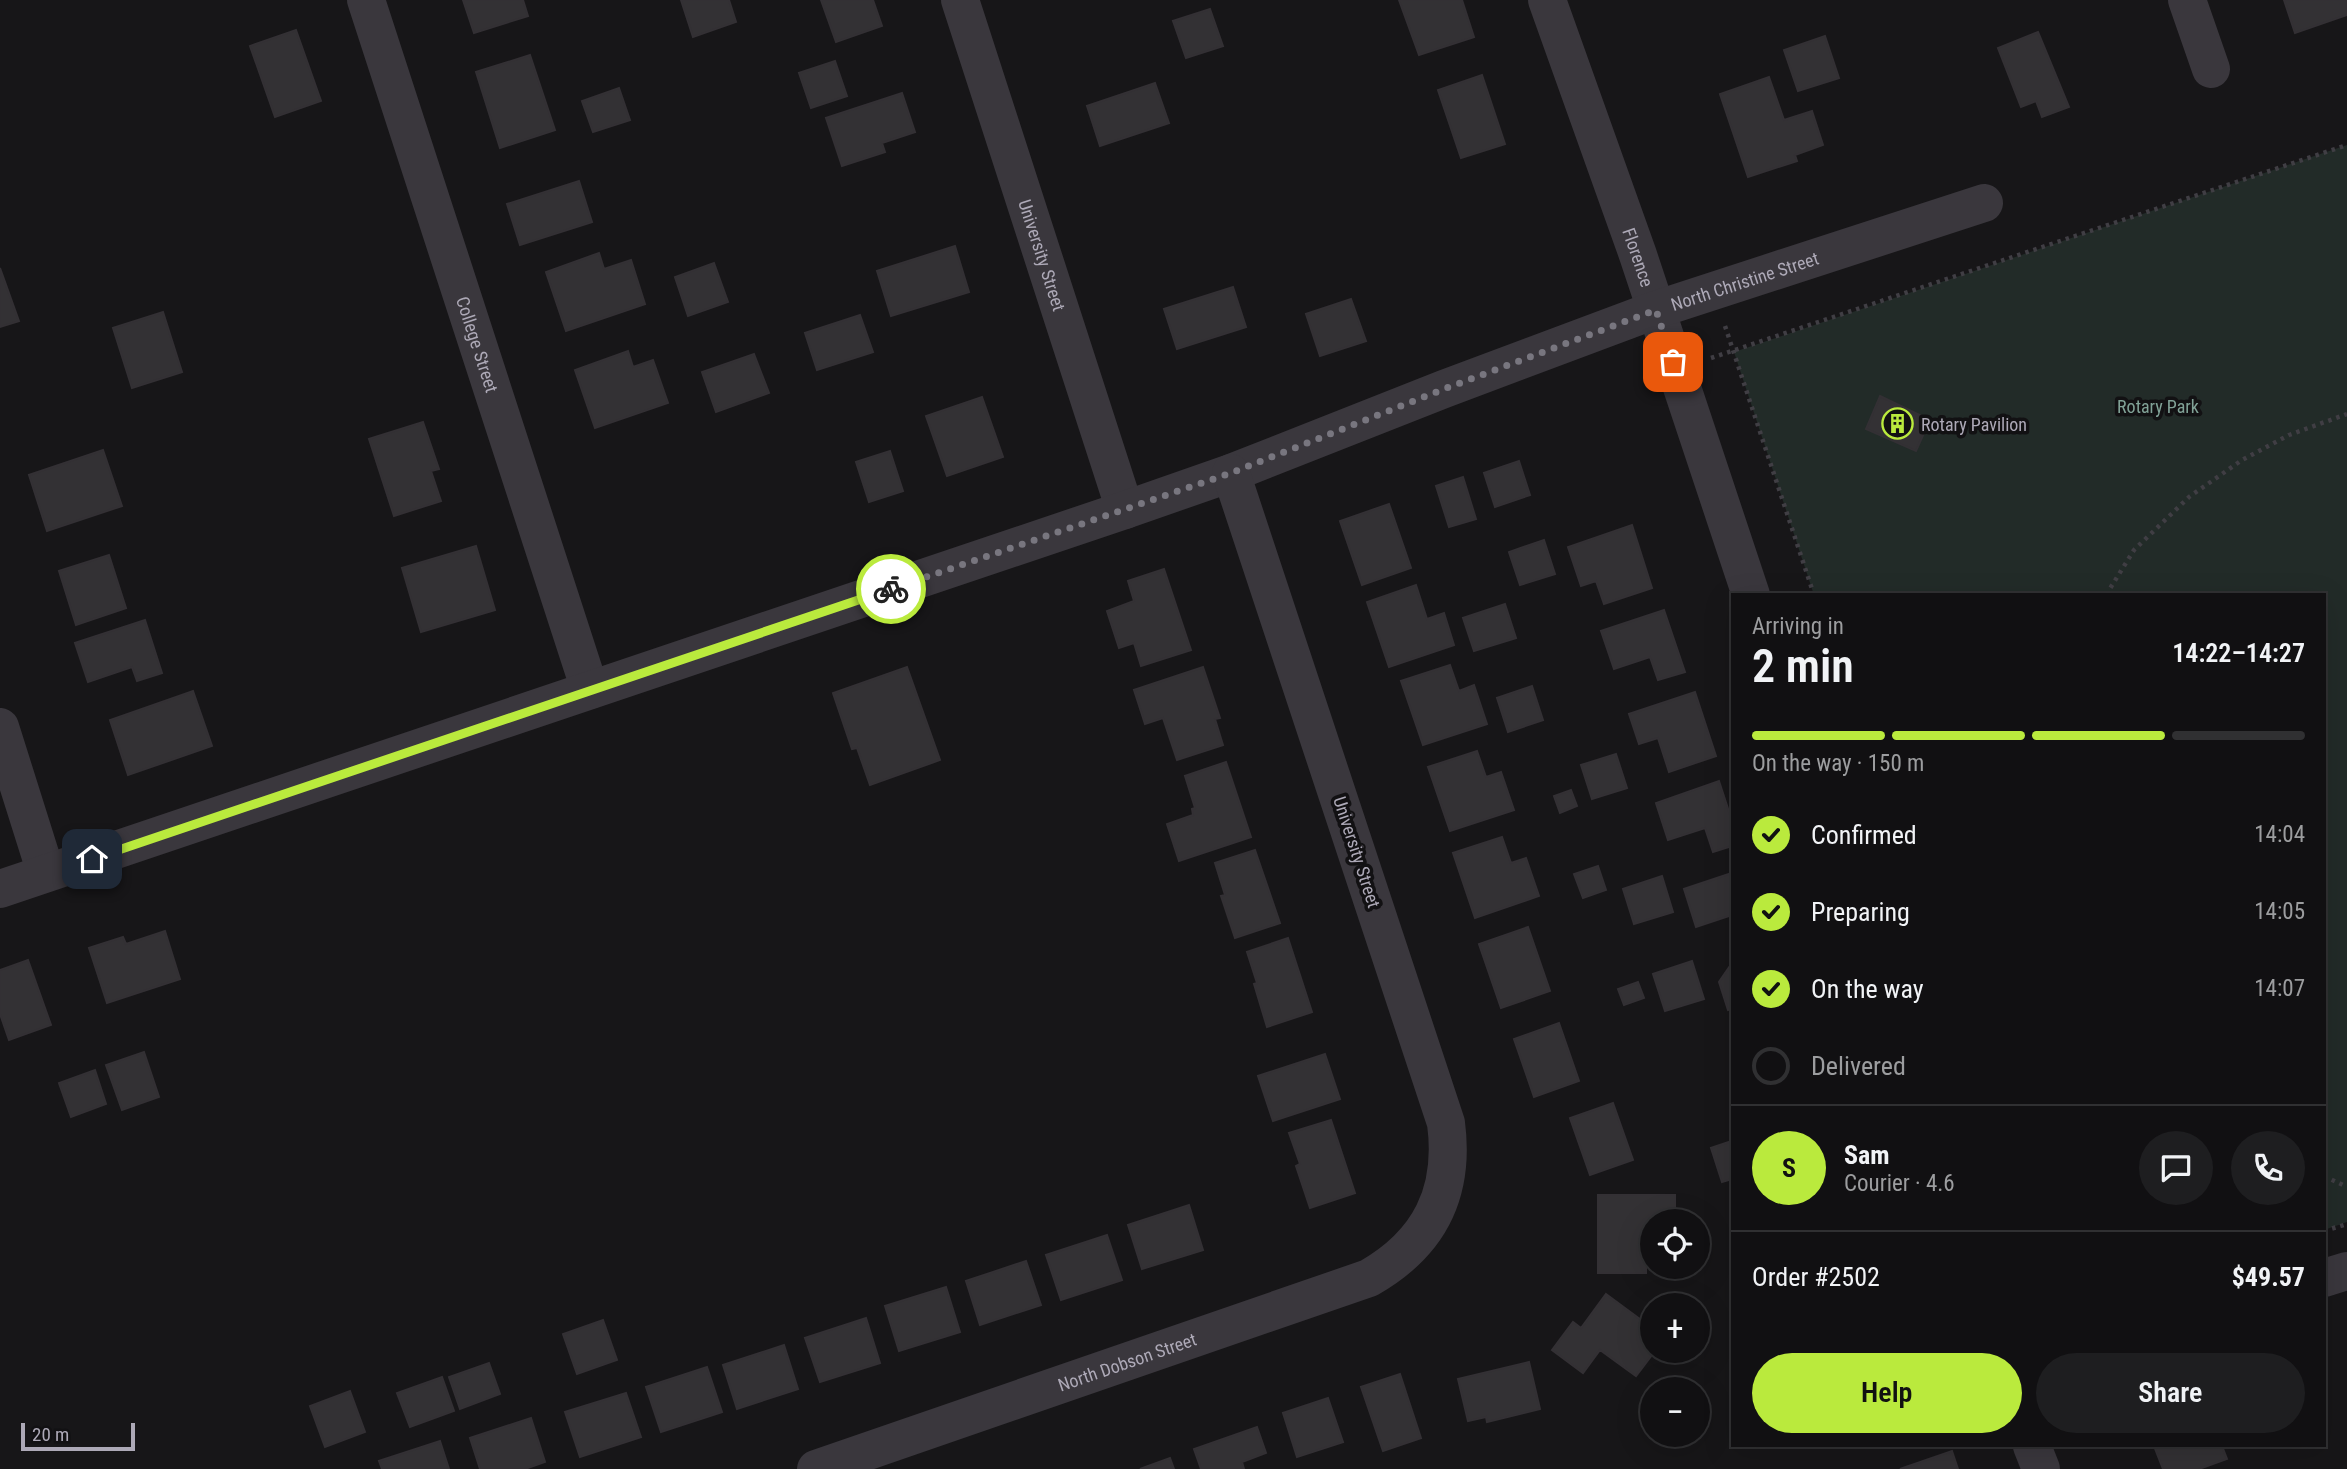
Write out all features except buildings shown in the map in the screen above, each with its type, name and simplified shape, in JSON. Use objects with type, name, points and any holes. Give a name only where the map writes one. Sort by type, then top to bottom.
[{"type":"street","name":"College Street","points":[[366,0],[590,690]]},
{"type":"street","name":"University Street","points":[[961,0],[1125,510]]},
{"type":"street","name":"Florence","points":[[1547,0],[1656,310],[1750,593]]},
{"type":"street","points":[[2188,0],[2211,69]]},
{"type":"street","name":"North Christine Street","points":[[0,889],[1125,510],[1231,473],[1444,389],[1656,310],[1984,203]]},
{"type":"street","name":"University Street","points":[[1231,473],[1446,1123],[1450,1148],[1448,1174],[1434,1216],[1423,1231]]},
{"type":"street","points":[[0,727],[46,873]]},
{"type":"street","name":"North Dobson Street","points":[[816,1469],[1369,1278],[1389,1267],[1409,1250],[1423,1231]]},
{"type":"street","points":[[2326,1277],[2347,1270]]},
{"type":"street","points":[[2032,1447],[2040,1469]]},
{"type":"path","points":[[1705,360],[2347,145]]},
{"type":"path","points":[[1714,292],[1813,593]]},
{"type":"path","points":[[2107,593],[2134,550],[2189,498],[2242,460],[2289,435],[2347,414]]},
{"type":"path","points":[[2326,1177],[2347,1186]]},
{"type":"path","points":[[2326,1230],[2347,1224]]},
{"type":"green space","name":"Rotary Park","points":[[2347,145],[2347,1222],[2326,1229],[2326,593],[1813,593],[1734,352]]},
{"type":"way so far","points":[[891,589],[1231,473],[1444,389],[1656,310],[1673,362]]},
{"type":"place","name":"Rotary Pavilion","points":[[1898,424]]},
{"type":"route","points":[[92,859],[891,589]]}]
